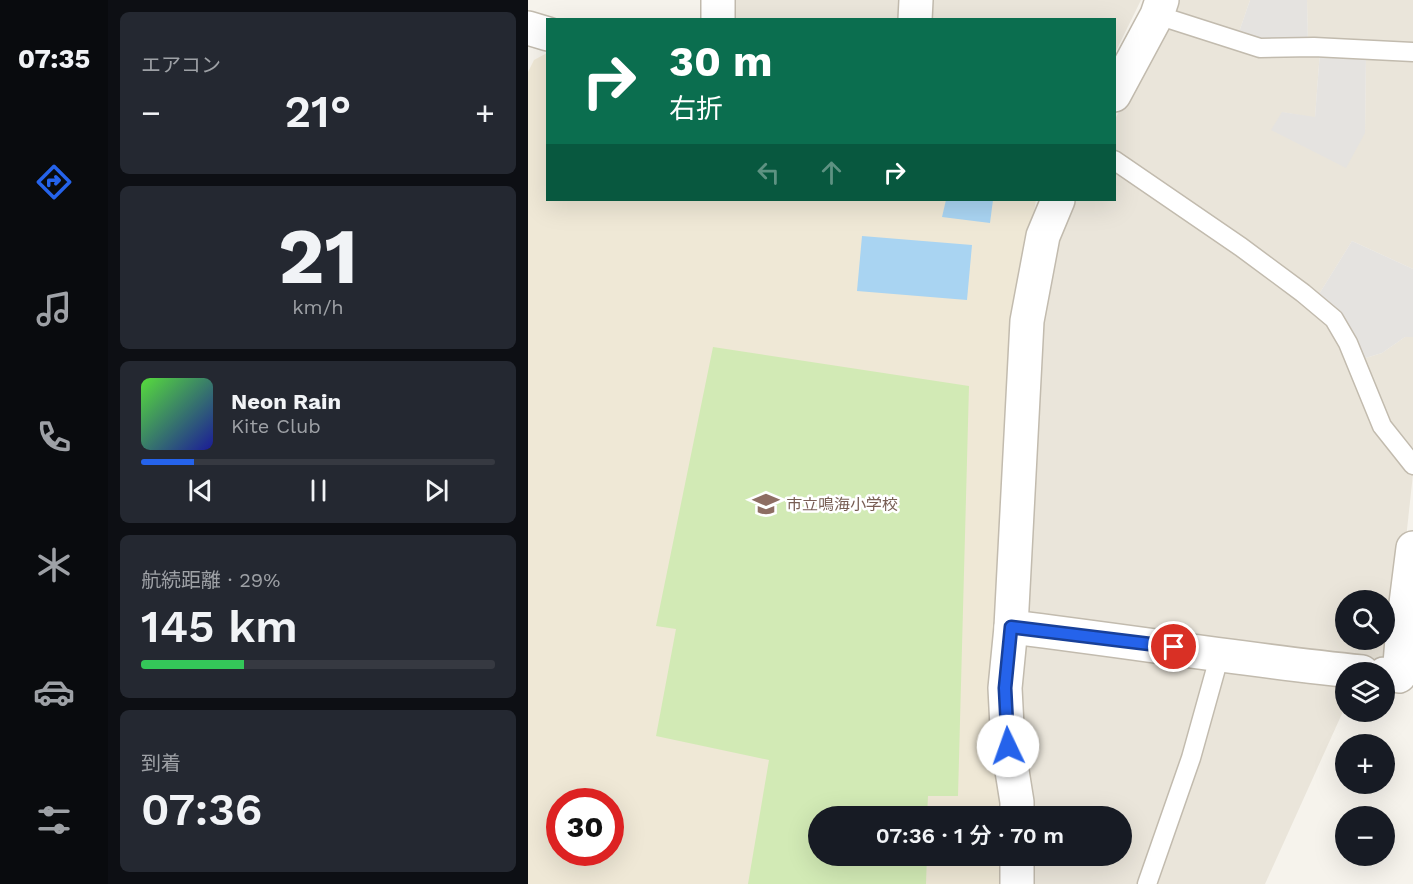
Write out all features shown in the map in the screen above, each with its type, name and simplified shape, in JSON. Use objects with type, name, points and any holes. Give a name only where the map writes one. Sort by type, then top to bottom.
[{"type":"street","points":[[718,0],[718,18]]},
{"type":"street","points":[[915,18],[916,0]]},
{"type":"street","points":[[1116,91],[1160,8]]},
{"type":"street","points":[[528,28],[546,33]]},
{"type":"street","points":[[1017,806],[1008,746],[1005,688],[1011,627],[1027,321],[1043,236],[1058,201]]},
{"type":"street","points":[[1399,680],[1413,548]]},
{"type":"street","points":[[1011,627],[1335,669]]},
{"type":"street","points":[[1017,866],[1017,884]]},
{"type":"lane","points":[[1160,8],[1260,48],[1314,47],[1413,52]]},
{"type":"lane","points":[[1116,161],[1241,248],[1334,320],[1348,343],[1382,426],[1413,465]]},
{"type":"lane","points":[[1147,884],[1191,758],[1220,654]]},
{"type":"shaded area","points":[[728,0],[906,0],[905,18],[727,18]]},
{"type":"shaded area","points":[[931,0],[1141,0],[1116,51],[1116,18],[930,18]]},
{"type":"shaded area","points":[[1174,0],[1250,0],[1238,35],[1171,13]]},
{"type":"shaded area","points":[[1250,0],[1307,0],[1308,43],[1258,41],[1238,35]]},
{"type":"shaded area","points":[[1307,0],[1413,0],[1413,47],[1308,43]]},
{"type":"shaded area","points":[[1165,25],[1320,51],[1315,118],[1282,112],[1365,133],[1366,56],[1413,57],[1413,269],[1352,241],[1316,299],[1116,154],[1116,117]]},
{"type":"shaded area","points":[[1320,51],[1366,56],[1365,133],[1346,168],[1271,130],[1282,112],[1315,117]]},
{"type":"shaded area","name":"市立鳴海小学校","points":[[546,54],[546,201],[1036,201],[1015,322],[1006,806],[808,806],[808,866],[1004,866],[1003,884],[528,884],[528,72],[534,60]]},
{"type":"shaded area","points":[[1116,167],[1330,321],[1380,432],[1413,474],[1395,640],[1395,590],[1335,590],[1335,650],[1394,650],[1393,659],[1389,662],[1361,662],[1023,620],[1039,320],[1055,241],[1072,201],[1116,201]]},
{"type":"shaded area","points":[[1352,241],[1413,269],[1413,337],[1405,337],[1382,353],[1359,360],[1316,299]]},
{"type":"shaded area","points":[[1405,337],[1413,337],[1413,447],[1407,451],[1387,423],[1359,360],[1382,353]]},
{"type":"shaded area","points":[[1020,637],[1213,658],[1144,884],[1030,884],[1030,866],[1132,866],[1132,806],[1028,806],[1018,741]]},
{"type":"shaded area","points":[[1223,661],[1335,678],[1335,722],[1338,722],[1265,884],[1152,884]]},
{"type":"green space","points":[[713,347],[969,386],[958,796],[928,796],[928,806],[808,806],[808,866],[927,866],[926,884],[748,884],[769,760],[656,736],[676,629],[656,626]]},
{"type":"water","points":[[946,201],[993,201],[990,223],[942,217]]},
{"type":"water","points":[[862,236],[972,245],[967,300],[857,291]]},
{"type":"place","name":"市立鳴海小学校","points":[[766,504]]},
{"type":"route","points":[[1008,746],[1005,688],[1011,627],[1174,647]]}]
